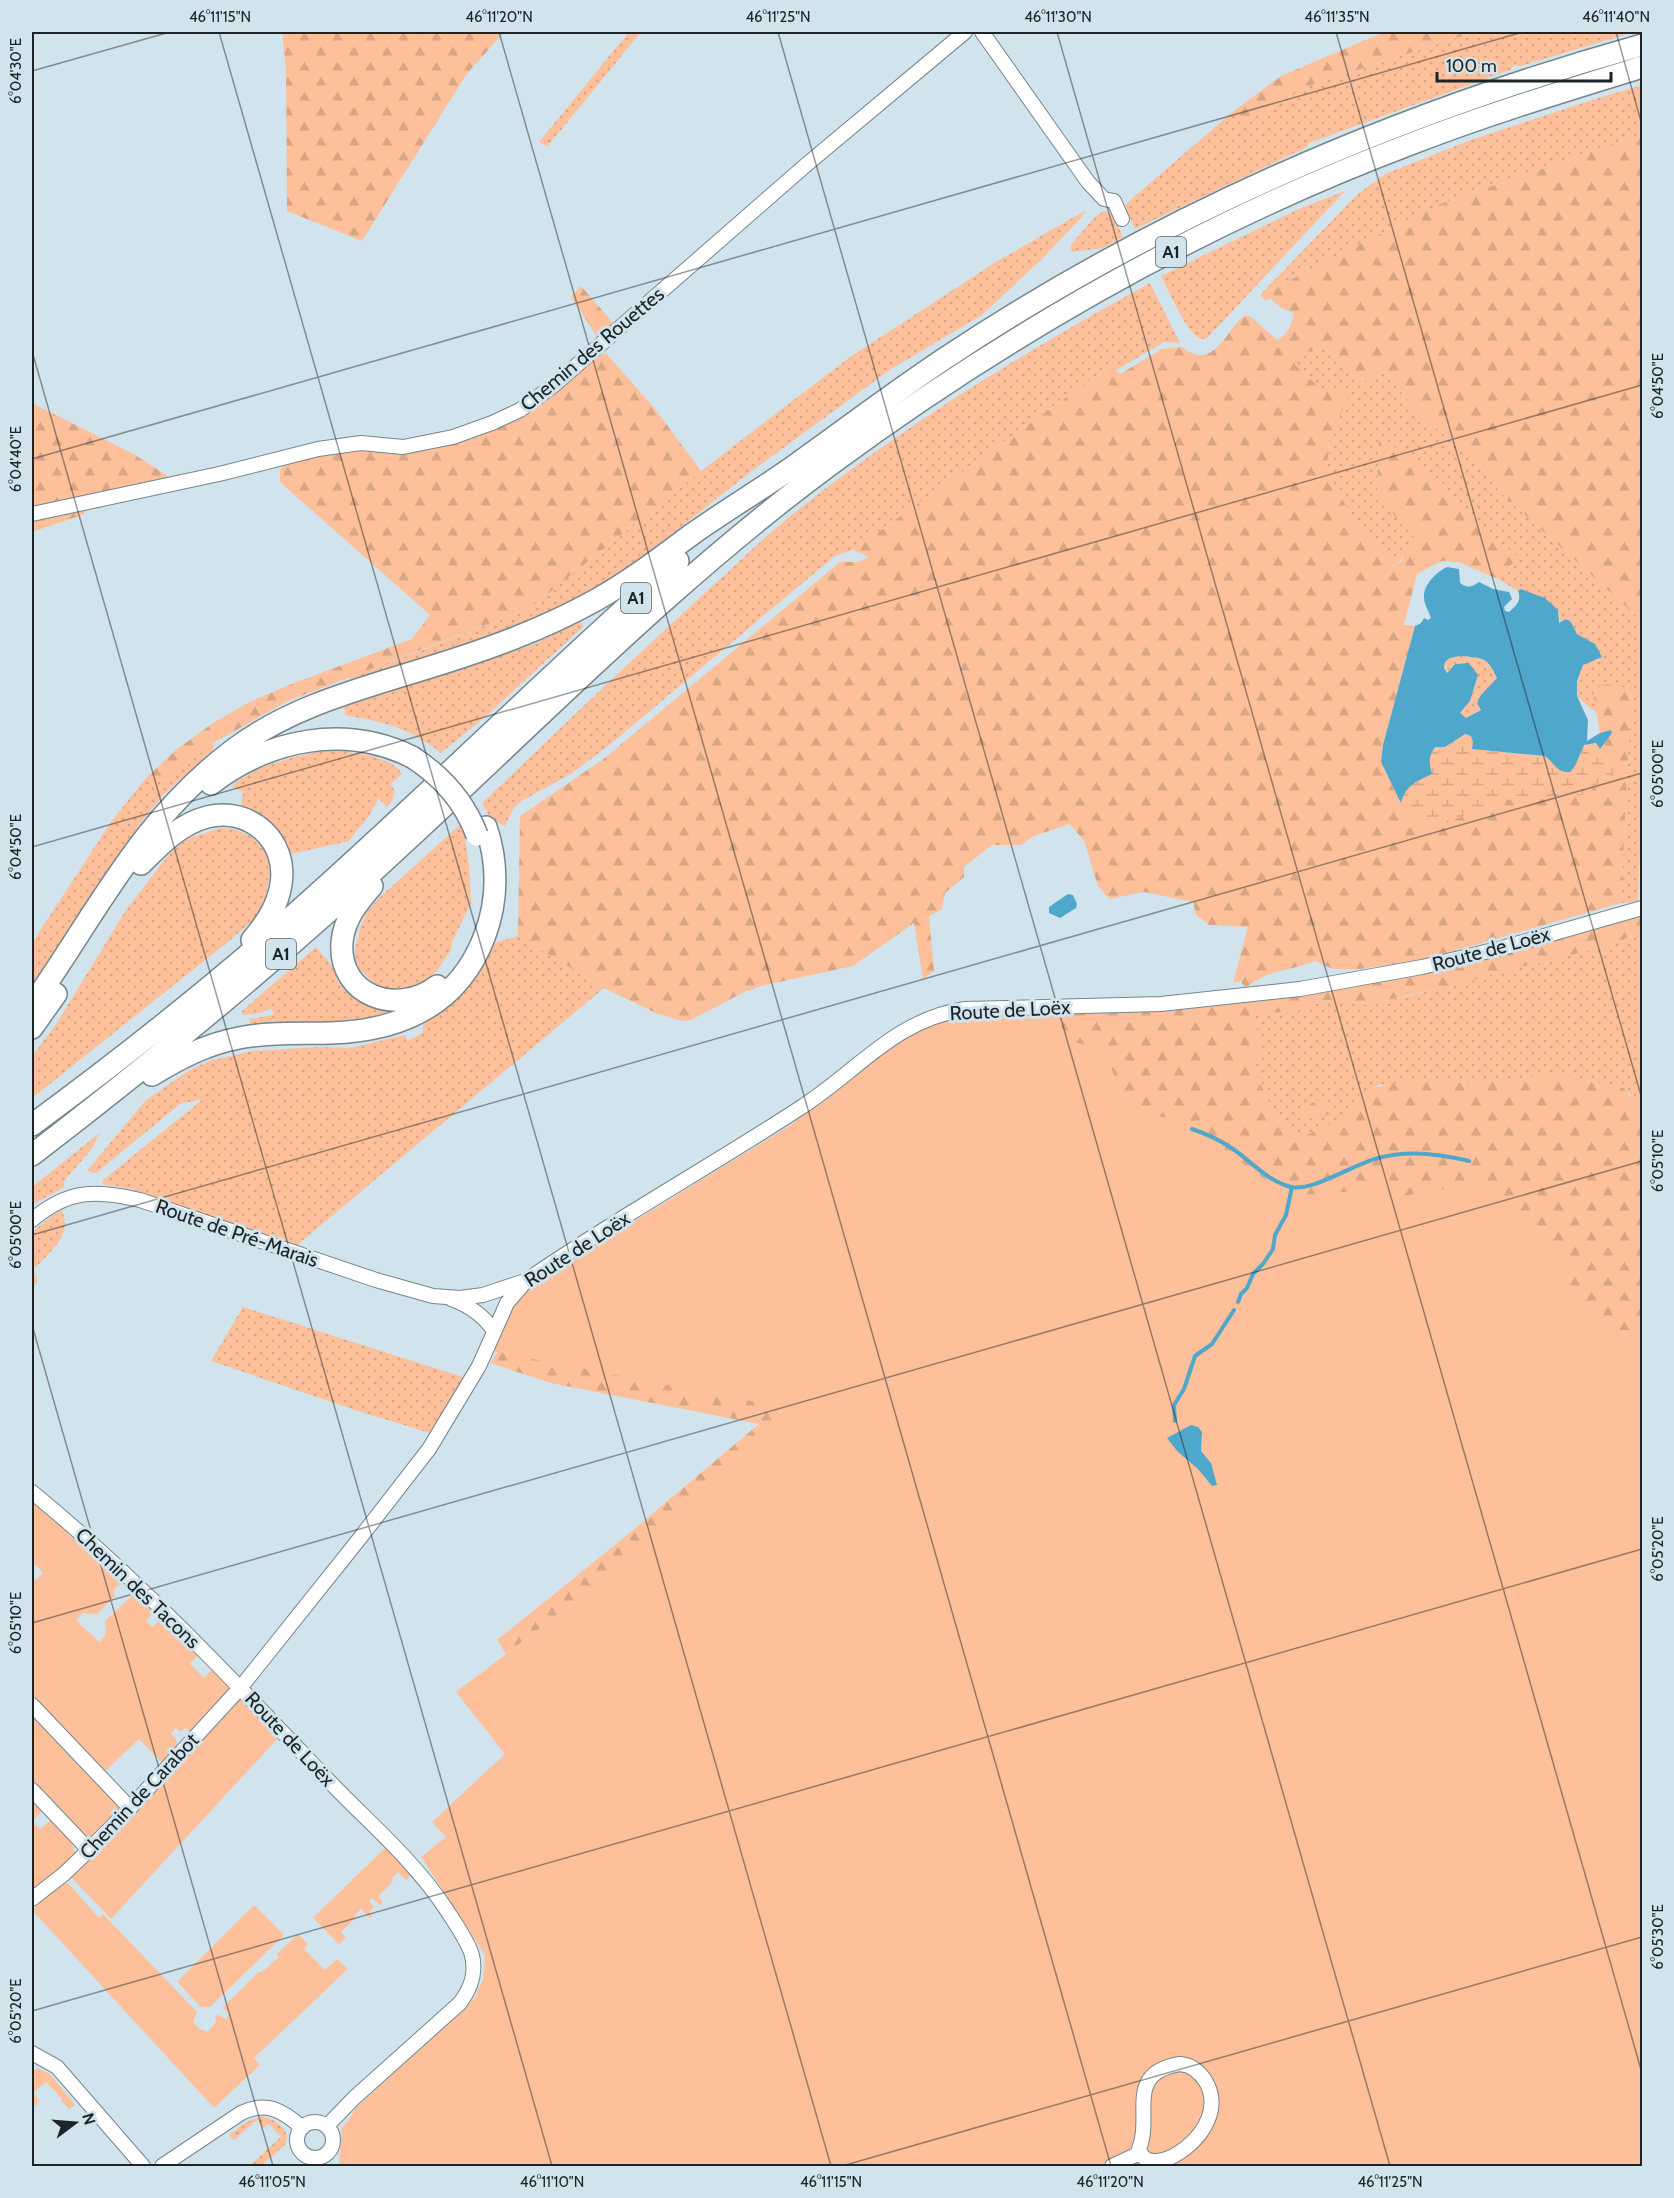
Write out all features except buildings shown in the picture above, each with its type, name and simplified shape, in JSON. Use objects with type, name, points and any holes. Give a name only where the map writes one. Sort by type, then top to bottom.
[{"type":"highway","name":"A1","points":[[32,1125],[215,983],[357,858],[606,624],[718,526],[784,472],[944,359],[1074,279],[1270,179],[1384,131],[1522,81],[1642,45]]},
{"type":"highway","name":"A1","points":[[32,1155],[247,983],[417,832],[655,609],[748,529],[905,411],[1023,335],[1161,256],[1318,182],[1444,131],[1642,67]]},
{"type":"highway","points":[[32,1005],[131,854],[166,810],[206,772],[254,735],[306,709],[510,641],[570,614],[634,577],[784,472]]},
{"type":"highway","points":[[69,1126],[183,1056],[210,1045],[257,1035],[374,1030],[416,1015],[441,998],[470,964],[488,925],[495,879],[493,850],[451,789],[417,754],[397,739],[368,732],[340,729],[294,733],[262,742],[206,772]]},
{"type":"highway","points":[[32,1028],[165,830],[197,796],[228,771],[264,752],[306,741],[342,739],[380,744],[417,754]]},
{"type":"highway","points":[[141,864],[181,828],[214,815],[237,816],[251,821],[275,843],[282,867],[277,902],[266,922],[215,983]]},
{"type":"highway","points":[[417,832],[357,904],[348,918],[344,933],[344,959],[349,974],[363,991],[384,1000],[410,1000],[425,995],[449,975],[468,948],[479,920],[484,892],[481,831]]},
{"type":"street","name":"Chemin des Rouettes","points":[[32,514],[158,488],[318,449],[372,443],[403,447],[432,442],[474,430],[520,410],[555,385],[806,165],[965,32]]},
{"type":"street","points":[[982,32],[1083,176],[1104,199],[1114,201],[1122,219]]},
{"type":"street","name":"Route de Loëx","points":[[327,2126],[354,2098],[460,2003],[474,1977],[473,1961],[460,1931],[420,1873],[241,1687],[429,1449],[479,1366],[507,1303],[526,1280],[764,1132],[804,1106],[897,1035],[914,1024],[934,1016],[953,1011],[982,1008],[1161,1004],[1300,989],[1422,967],[1502,948],[1642,908]]},
{"type":"street","name":"Route de Pré-Marais","points":[[32,1220],[51,1205],[72,1196],[98,1192],[115,1193],[376,1280],[414,1292],[446,1298]]},
{"type":"street","points":[[446,1298],[483,1295],[526,1280]]},
{"type":"street","points":[[446,1298],[474,1311],[489,1323],[494,1331]]},
{"type":"street","name":"Chemin des Tacons","points":[[32,1492],[99,1548],[241,1687]]},
{"type":"street","name":"Chemin de Carabot","points":[[32,1899],[64,1874],[89,1850],[241,1687]]},
{"type":"street","points":[[32,1705],[130,1808]]},
{"type":"street","points":[[32,1790],[89,1850]]},
{"type":"street","points":[[32,2053],[57,2067],[143,2166]]},
{"type":"street","points":[[1180,2064],[1190,2066],[1201,2075],[1210,2090],[1210,2110],[1202,2132],[1190,2146],[1162,2160],[1149,2161],[1140,2153],[1144,2134],[1142,2108],[1145,2085],[1154,2074],[1164,2069],[1180,2064]]},
{"type":"street","points":[[162,2166],[241,2113],[254,2108],[275,2108],[285,2113],[302,2128]]},
{"type":"street","points":[[316,2122],[327,2126],[334,2141],[322,2162],[302,2152],[297,2136],[302,2128],[316,2122]]},
{"type":"street","points":[[1112,2166],[1140,2153]]},
{"type":"green space","points":[[282,32],[504,32],[466,75],[362,241],[287,211],[286,69]]},
{"type":"green space","points":[[629,32],[641,32],[547,147],[539,142]]},
{"type":"green space","points":[[1384,32],[1475,32],[1311,85],[1249,120],[1235,110],[1281,76]]},
{"type":"green space","points":[[1475,32],[1634,32],[1521,66],[1514,65],[1510,70],[1309,143],[1307,147],[1135,229],[1125,206],[1127,203],[1235,110],[1249,120],[1311,85]]},
{"type":"green space","points":[[1642,85],[1642,137],[1616,143],[1440,204],[1260,295],[1358,194],[1385,174],[1468,141]]},
{"type":"green space","points":[[1642,137],[1642,621],[1501,493],[1474,458],[1420,415],[1385,372],[1363,382],[1325,347],[1305,353],[1294,364],[1323,391],[1338,388],[1348,399],[1330,435],[1327,467],[1338,492],[1359,527],[1383,549],[1393,566],[1402,561],[1406,547],[1415,535],[1410,522],[1400,523],[1377,492],[1379,436],[1430,472],[1443,484],[1452,503],[1518,557],[1498,579],[1458,562],[1442,561],[1417,574],[1404,625],[1415,626],[1383,745],[1381,762],[1401,802],[1604,743],[1612,733],[1611,730],[1600,733],[1593,694],[1600,686],[1610,684],[1631,690],[1621,903],[1422,960],[1360,969],[1333,969],[1315,961],[1269,974],[1245,989],[1241,981],[1233,983],[1248,927],[1209,925],[1196,915],[1193,902],[1144,892],[1109,899],[1098,886],[1084,841],[1070,824],[1034,836],[1021,845],[992,845],[964,867],[964,877],[945,893],[942,909],[929,916],[934,971],[923,979],[914,923],[853,966],[761,986],[742,993],[691,1020],[682,1021],[658,1014],[604,988],[518,936],[520,816],[601,761],[840,562],[858,562],[869,557],[853,550],[1110,366],[1120,374],[1162,349],[1183,347],[1193,354],[1203,355],[1211,352],[1245,315],[1251,317],[1277,340],[1289,329],[1294,313],[1280,307],[1270,298],[1265,300],[1260,295],[1440,204],[1616,143]]},
{"type":"green space","points":[[1345,191],[1208,337],[1202,339],[1194,334],[1161,276],[1301,208]]},
{"type":"green space","points":[[1086,210],[1042,259],[982,315],[891,369],[749,473],[648,553],[603,585],[547,614],[493,636],[358,679],[347,678],[530,608],[701,471],[850,357],[996,262]]},
{"type":"green space","points":[[1104,211],[1113,215],[1123,237],[1103,248],[1072,252],[1070,246],[1095,217]]},
{"type":"green space","points":[[1150,283],[1180,343],[1164,342],[1115,371],[1110,366],[853,550],[835,556],[608,746],[571,774],[521,801],[513,809],[505,826],[490,818],[482,803],[650,643],[788,518],[919,422],[1056,336]]},
{"type":"green space","points":[[581,286],[615,325],[599,340],[571,296]]},
{"type":"green space","points":[[1325,347],[1363,382],[1385,372],[1420,415],[1474,458],[1501,493],[1642,621],[1642,792],[1638,901],[1621,903],[1631,690],[1593,694],[1597,713],[1577,697],[1577,681],[1583,665],[1592,660],[1599,660],[1595,644],[1577,634],[1571,622],[1566,619],[1560,623],[1558,610],[1498,579],[1517,557],[1452,503],[1443,484],[1379,437],[1377,492],[1410,521],[1415,535],[1403,556],[1393,566],[1383,549],[1359,527],[1338,492],[1327,467],[1330,435],[1336,420],[1323,391],[1293,364],[1305,353]]},
{"type":"green space","points":[[606,353],[655,409],[701,471],[530,608],[288,701],[213,743],[165,781],[145,779],[176,750],[213,723],[248,703],[289,685],[412,639],[430,615],[280,482],[280,471],[284,462],[324,452],[492,429],[592,357]]},
{"type":"green space","points":[[32,403],[135,455],[174,480],[32,511]]},
{"type":"green space","points":[[90,507],[82,515],[32,532],[32,517]]},
{"type":"green space","points":[[579,620],[584,626],[485,717],[441,753],[417,737],[396,727],[345,715],[344,706],[347,703],[537,643]]},
{"type":"green space","points":[[1474,657],[1487,662],[1497,678],[1477,703],[1481,709],[1466,718],[1460,714],[1470,701],[1478,675],[1462,662],[1455,664],[1446,673],[1445,662],[1450,658]]},
{"type":"green space","points":[[1417,683],[1441,683],[1436,687],[1435,693],[1444,703],[1446,700],[1444,692],[1455,704],[1465,734],[1471,736],[1473,749],[1545,756],[1562,771],[1570,772],[1584,745],[1604,743],[1614,773],[1587,794],[1546,799],[1500,800],[1440,826],[1424,821],[1401,803],[1409,788],[1430,774],[1397,741]]},
{"type":"green space","points":[[213,743],[213,750],[164,794],[138,826],[32,986],[32,943],[111,822],[145,779],[165,781]]},
{"type":"green space","points":[[323,751],[354,753],[377,758],[396,767],[402,774],[391,784],[395,792],[391,803],[386,807],[379,798],[369,816],[349,841],[291,854],[282,836],[272,824],[241,805],[243,792],[231,786],[275,763]]},
{"type":"green space","points":[[462,823],[467,834],[465,838],[471,903],[452,942],[451,950],[437,971],[421,983],[396,991],[375,984],[359,969],[355,959],[355,949],[366,913],[378,899]]},
{"type":"green space","points":[[221,828],[233,829],[251,836],[266,852],[270,871],[266,897],[258,916],[32,1098],[32,1056],[55,1026],[126,910],[171,852],[187,839]]},
{"type":"green space","points":[[1642,916],[1642,932],[1600,948],[1484,976],[1468,982],[1366,1005],[1343,999],[1312,1001],[1300,1010],[1255,1015],[1259,1046],[1255,1072],[1271,1107],[1291,1130],[1302,1137],[1337,1121],[1360,1094],[1372,1088],[1394,1083],[1426,1081],[1472,1083],[1542,1076],[1567,1076],[1624,1088],[1642,1110],[1642,2166],[791,1125],[887,1049],[964,1014],[1134,1011],[1500,955]]},
{"type":"green space","points":[[1642,932],[1642,1110],[1636,1106],[1624,1088],[1567,1076],[1542,1076],[1472,1083],[1426,1081],[1379,1085],[1364,1092],[1337,1121],[1302,1137],[1291,1130],[1271,1107],[1255,1072],[1259,1046],[1255,1015],[1300,1010],[1312,1001],[1343,999],[1366,1005],[1418,994],[1600,948]]},
{"type":"green space","points":[[518,936],[604,988],[296,1246],[131,1189],[103,1184],[102,1181],[203,1099],[180,1104],[96,1173],[87,1171],[145,1101],[188,1071],[209,1061],[252,1051],[320,1047],[350,1048],[405,1035],[407,1041],[423,1033],[423,1025],[468,987],[494,943]]},
{"type":"green space","points":[[316,947],[335,969],[336,978],[346,991],[361,1001],[386,1011],[387,1017],[374,1021],[292,1026],[250,1024],[250,1019],[274,1015],[271,1008],[261,1013],[243,1015],[242,1011]]},
{"type":"green space","points":[[964,1014],[1050,1014],[1074,1042],[1095,1047],[1108,1060],[1124,1100],[1137,1110],[1189,1124],[1270,1183],[1302,1195],[1370,1190],[1386,1181],[1403,1196],[1480,1183],[1513,1206],[1521,1226],[1549,1237],[1577,1301],[1595,1302],[1607,1330],[1634,1330],[1642,1336],[1642,2166],[339,2166],[342,2127],[356,2108],[474,1999],[483,1980],[485,1955],[421,1857],[446,1837],[432,1822],[505,1754],[456,1692],[647,1548],[768,1434],[779,1418],[782,1407],[491,1351],[516,1299],[594,1246],[791,1125],[887,1049],[918,1030]]},
{"type":"green space","points":[[1320,1099],[1335,1108],[1320,1118],[1302,1115],[1309,1105]]},
{"type":"green space","points":[[101,1132],[90,1151],[64,1181],[64,1187],[32,1205],[32,1187]]},
{"type":"green space","points":[[61,1209],[65,1227],[58,1243],[33,1270],[38,1281],[32,1289],[32,1232]]},
{"type":"green space","points":[[243,1307],[466,1378],[433,1434],[358,1411],[211,1361]]},
{"type":"green space","points":[[512,1349],[782,1407],[779,1418],[768,1434],[647,1548],[506,1654],[497,1640],[626,1536],[759,1424],[551,1383],[490,1363],[498,1352]]},
{"type":"green space","points":[[32,1497],[69,1528],[68,1534],[75,1540],[80,1536],[124,1581],[113,1590],[115,1596],[97,1614],[83,1613],[76,1620],[99,1642],[106,1634],[105,1621],[136,1592],[153,1609],[146,1621],[153,1627],[160,1619],[165,1620],[198,1653],[190,1664],[204,1678],[215,1669],[223,1677],[229,1689],[192,1734],[185,1728],[181,1732],[176,1728],[171,1733],[176,1739],[178,1751],[164,1765],[139,1739],[95,1781],[122,1810],[95,1837],[83,1837],[32,1781],[32,1576],[36,1580],[43,1573],[32,1561]]},
{"type":"green space","points":[[244,1698],[280,1736],[111,1919],[69,1875],[186,1754],[189,1756],[203,1742],[204,1733],[235,1699]]},
{"type":"green space","points":[[32,1797],[44,1810],[32,1821]]},
{"type":"green space","points":[[52,1819],[69,1836],[76,1856],[32,1893],[32,1821],[40,1829]]},
{"type":"green space","points":[[385,1848],[411,1875],[406,1880],[398,1872],[391,1879],[393,1882],[378,1896],[383,1902],[380,1905],[372,1898],[369,1901],[374,1907],[369,1912],[372,1916],[370,1918],[361,1909],[354,1916],[356,1918],[341,1932],[346,1938],[339,1944],[313,1918]]},
{"type":"green space","points":[[62,1881],[69,1884],[99,1918],[103,1914],[197,2012],[193,2022],[200,2029],[208,2032],[216,2022],[215,2016],[226,2019],[229,2014],[223,2007],[259,1972],[279,1957],[277,1954],[298,1934],[308,1944],[304,1949],[325,1970],[337,1959],[348,1969],[254,2058],[260,2065],[214,2108],[32,1910]]},
{"type":"green space","points":[[254,1905],[284,1935],[210,2007],[201,2007],[177,1982]]},
{"type":"green space","points":[[38,2068],[50,2074],[75,2105],[69,2109],[46,2082],[33,2093],[40,2101],[32,2108],[32,2071]]},
{"type":"green space","points":[[262,2116],[281,2126],[287,2139],[285,2145],[261,2166],[249,2166],[281,2137],[269,2124],[263,2128],[257,2120],[234,2140],[229,2135],[246,2122]]},
{"type":"water","points":[[1447,567],[1459,569],[1460,583],[1468,587],[1479,582],[1493,589],[1509,592],[1512,599],[1504,607],[1505,611],[1509,612],[1516,605],[1519,600],[1518,591],[1521,589],[1545,598],[1558,610],[1559,623],[1566,619],[1571,622],[1577,634],[1595,644],[1602,657],[1583,665],[1577,681],[1577,696],[1588,720],[1587,741],[1600,733],[1611,730],[1612,733],[1600,749],[1596,743],[1584,745],[1570,772],[1562,771],[1545,756],[1472,749],[1471,736],[1465,734],[1445,747],[1435,747],[1430,760],[1432,774],[1409,788],[1401,803],[1381,762],[1383,745],[1415,626],[1424,618],[1428,620],[1431,618],[1424,600],[1424,593],[1431,580]],"holes":[[[1460,656],[1479,658],[1487,662],[1497,678],[1481,695],[1477,703],[1481,710],[1466,718],[1460,713],[1470,701],[1478,675],[1469,663],[1455,664],[1447,673],[1444,668],[1445,662],[1450,658]]]},
{"type":"water","points":[[1068,894],[1073,895],[1077,904],[1076,908],[1060,918],[1049,913],[1049,907]]},
{"type":"water","points":[[1191,1425],[1198,1427],[1202,1432],[1201,1451],[1211,1463],[1217,1485],[1212,1486],[1167,1438]]},
{"type":"waterway","points":[[1192,1129],[1223,1143],[1267,1176],[1291,1187],[1310,1185],[1368,1161],[1400,1154],[1447,1156],[1469,1161]]},
{"type":"waterway","points":[[1238,1302],[1253,1274],[1273,1249],[1275,1235],[1286,1215],[1292,1187]]},
{"type":"waterway","points":[[1175,1421],[1174,1405],[1184,1389],[1195,1356],[1212,1344],[1234,1310]]}]
